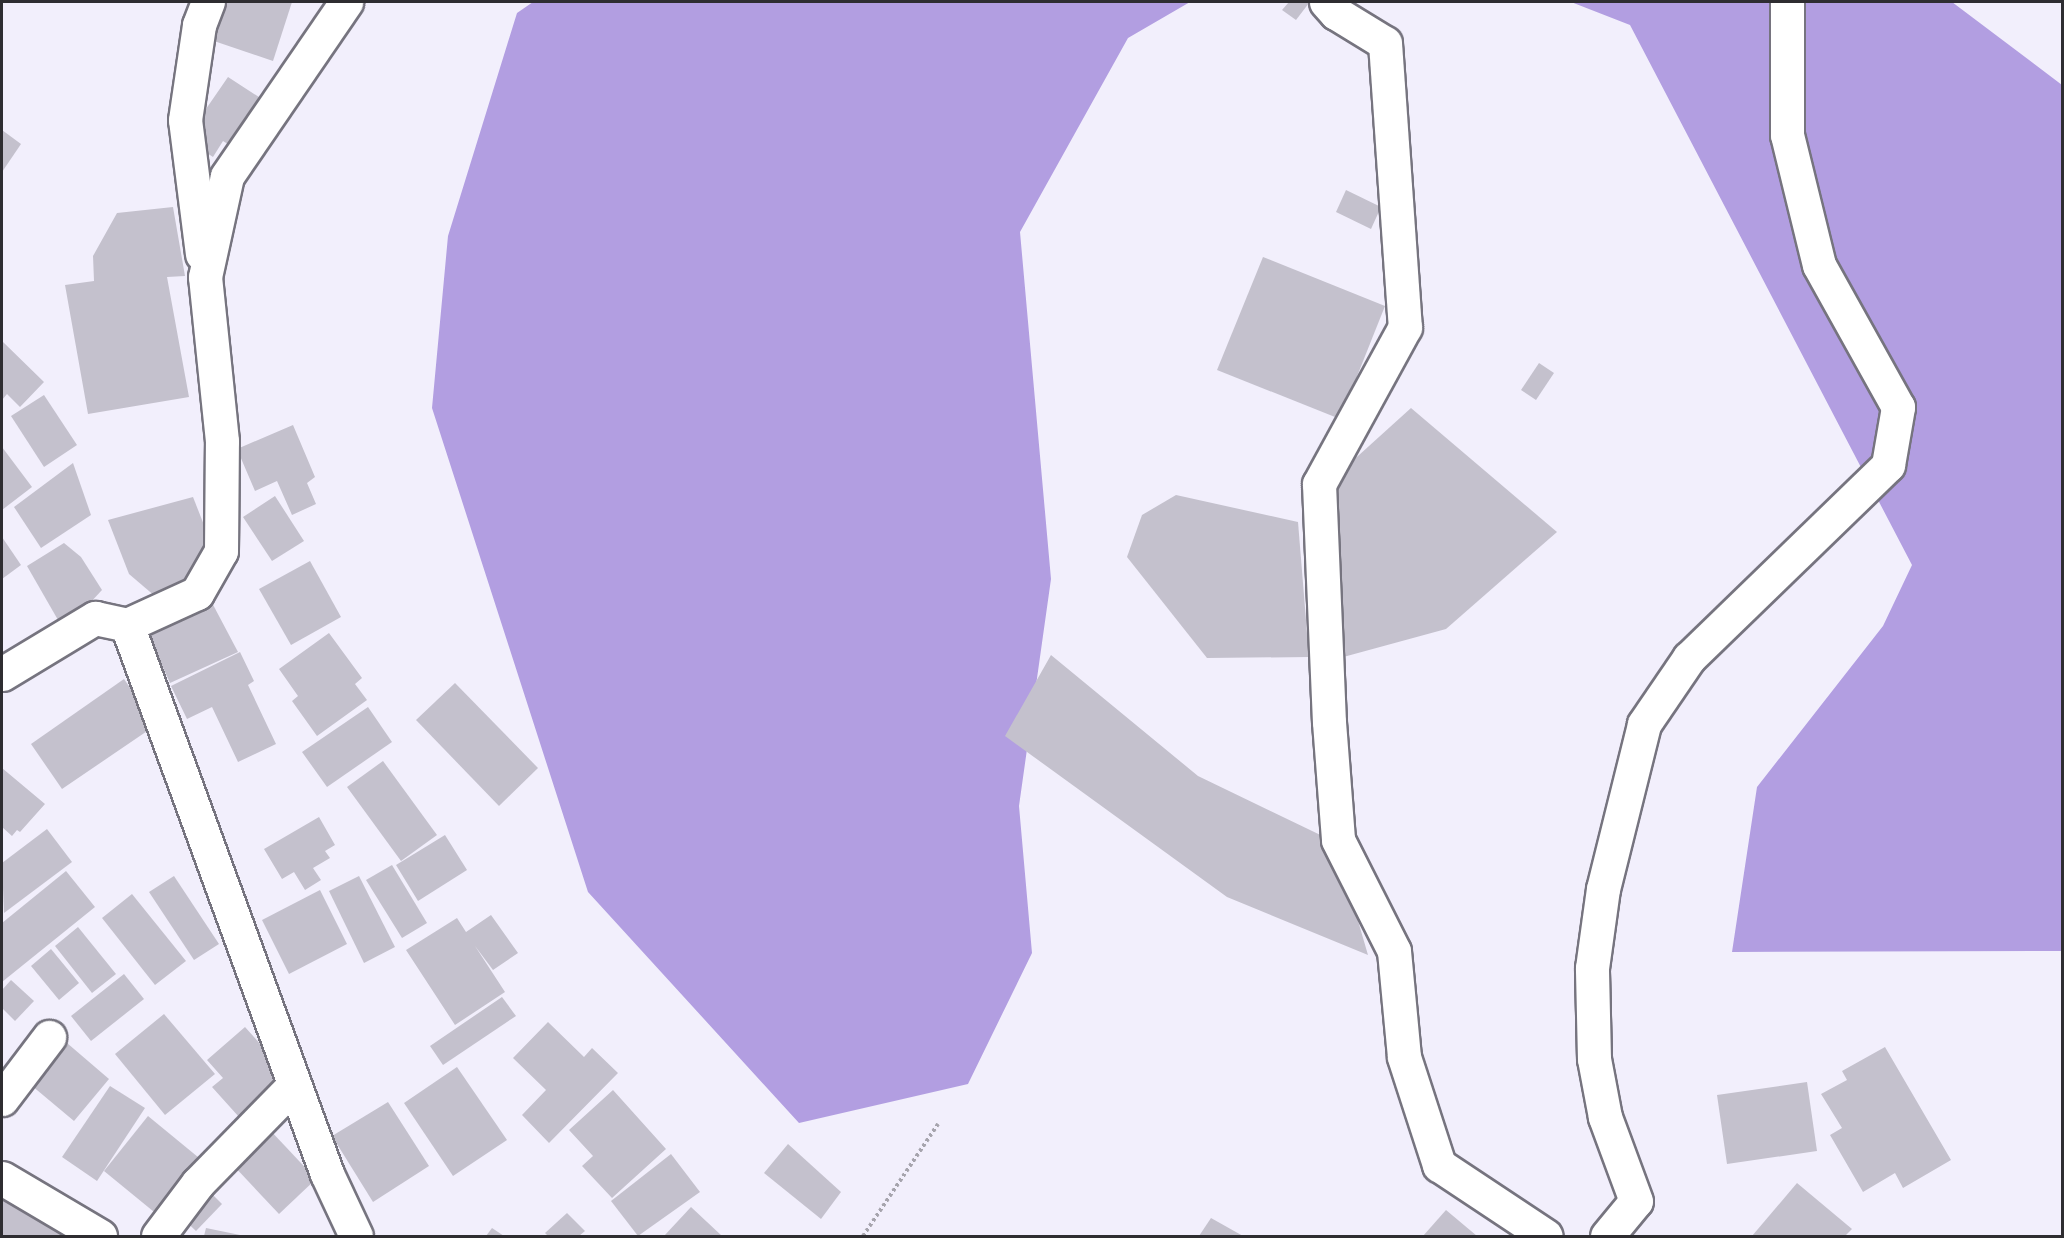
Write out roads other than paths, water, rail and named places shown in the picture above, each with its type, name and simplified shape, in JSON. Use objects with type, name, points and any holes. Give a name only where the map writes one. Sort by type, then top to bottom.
[{"type":"street","points":[[2,674],[95,618],[128,625],[197,593],[221,551],[222,441],[205,277],[185,120],[199,25],[208,2]]},
{"type":"street","points":[[205,277],[227,176],[346,2]]},
{"type":"street","points":[[1326,2],[1336,13],[1385,42],[1405,327],[1318,484],[1329,722],[1338,840],[1394,951],[1404,1057],[1439,1165],[1546,1236]]},
{"type":"street","points":[[1607,1236],[1636,1201],[1605,1117],[1594,1059],[1592,968],[1603,889],[1644,724],[1689,658],[1888,465],[1898,407],[1819,265],[1787,135],[1787,2]]},
{"type":"street","points":[[128,625],[327,1174],[356,1236]]},
{"type":"street","points":[[2,1099],[49,1037]]},
{"type":"street","points":[[158,1236],[198,1184],[294,1084]]},
{"type":"street","points":[[2,1178],[100,1236]]}]
